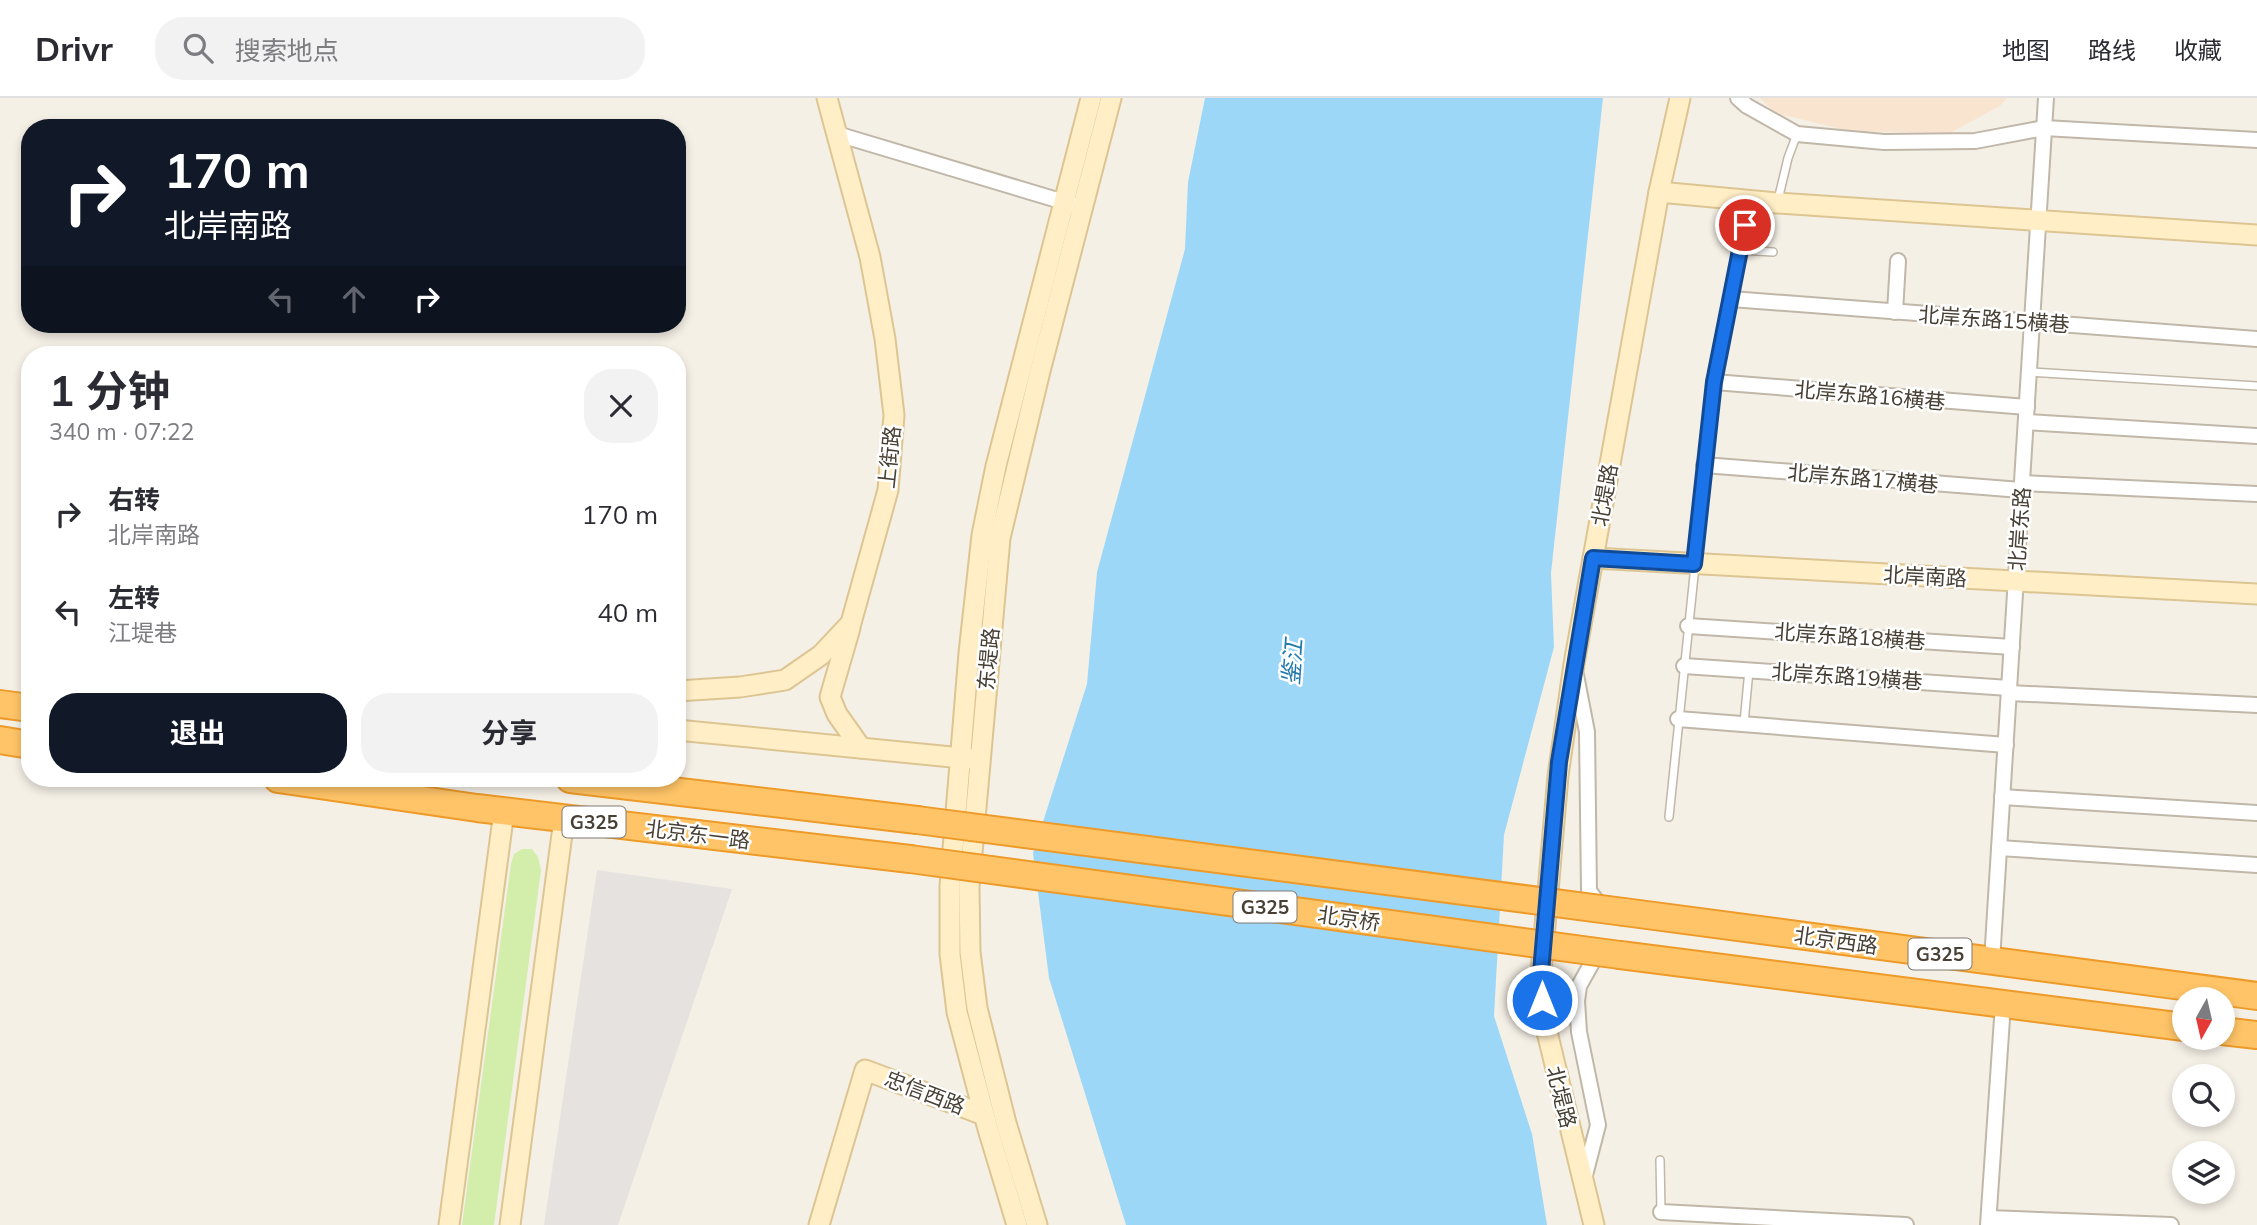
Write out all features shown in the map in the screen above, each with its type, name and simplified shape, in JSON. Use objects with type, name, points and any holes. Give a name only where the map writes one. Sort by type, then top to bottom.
[{"type":"highway","points":[[0,704],[21,707]]},
{"type":"highway","points":[[0,740],[21,743]]},
{"type":"highway","name":"北京东一路","points":[[334,787],[564,819],[910,859]]},
{"type":"highway","name":"北京东一路","points":[[638,787],[917,820]]},
{"type":"highway","name":"北京桥","points":[[917,820],[1614,911]]},
{"type":"highway","name":"北京桥","points":[[910,859],[1609,953]]},
{"type":"highway","name":"北京西路","points":[[1614,911],[2257,996]]},
{"type":"highway","name":"北京西路","points":[[1609,953],[2172,1025]]},
{"type":"highway","points":[[2235,1032],[2257,1035]]},
{"type":"main road","name":"上街路","points":[[686,690],[740,687],[785,680],[821,654],[851,623],[888,490],[894,415],[885,339],[870,257],[827,98]]},
{"type":"main road","name":"东堤路","points":[[1072,205],[1091,98]]},
{"type":"main road","name":"东堤路","points":[[1037,1225],[1006,1124],[975,997],[970,952],[970,759],[982,535],[996,467],[1072,205],[1111,98]]},
{"type":"main road","name":"北堤路","points":[[1594,1225],[1546,1032],[1541,972],[1558,776],[1574,664],[1679,98]]},
{"type":"main road","points":[[1660,192],[1777,203],[2257,235]]},
{"type":"main road","name":"北岸南路","points":[[1593,558],[2257,594]]},
{"type":"main road","points":[[851,623],[830,697],[837,714],[861,748]]},
{"type":"main road","points":[[686,731],[970,759]]},
{"type":"main road","name":"东堤路","points":[[970,759],[950,886],[950,954],[957,1012],[1017,1225]]},
{"type":"main road","points":[[449,1225],[504,811]]},
{"type":"main road","points":[[510,1225],[564,819]]},
{"type":"main road","name":"忠信西路","points":[[819,1225],[865,1070],[984,1115]]},
{"type":"street","points":[[1738,98],[1747,106],[1797,134],[1884,142],[1975,141],[2044,128],[2257,140]]},
{"type":"street","name":"北岸东路","points":[[1992,961],[2046,98]]},
{"type":"street","points":[[837,134],[1072,205]]},
{"type":"street","points":[[1895,312],[1898,261]]},
{"type":"street","name":"北岸东路15横巷","points":[[1731,299],[2257,339]]},
{"type":"street","name":"北岸东路16横巷","points":[[1714,382],[2257,436]]},
{"type":"street","name":"北岸东路17横巷","points":[[1704,465],[2022,486],[2257,494]]},
{"type":"street","name":"北岸东路18横巷","points":[[1688,626],[2012,647]]},
{"type":"street","points":[[1574,664],[1587,732],[1589,891],[1614,911]]},
{"type":"street","name":"北岸东路19横巷","points":[[1684,666],[2257,705]]},
{"type":"street","points":[[1678,719],[2006,745]]},
{"type":"street","points":[[2002,797],[2257,813]]},
{"type":"street","points":[[1999,848],[2257,865]]},
{"type":"street","points":[[1583,1183],[1598,1125],[1579,1032],[1577,1002],[1579,986],[1609,953]]},
{"type":"street","points":[[2003,1004],[1989,1221],[2171,1225]]},
{"type":"street","points":[[1661,1212],[1746,1221],[1906,1225]]},
{"type":"lane","points":[[1777,203],[1797,134]]},
{"type":"lane","points":[[1669,817],[1714,382],[1749,200]]},
{"type":"lane","points":[[1740,250],[1773,252]]},
{"type":"lane","points":[[2029,372],[2257,386]]},
{"type":"lane","points":[[1744,723],[1749,669]]},
{"type":"lane","points":[[1660,1160],[1661,1212]]},
{"type":"shaded area","points":[[1760,98],[2007,98],[2000,106],[1950,133],[1850,131],[1775,113]]},
{"type":"shaded area","points":[[597,870],[732,889],[618,1225],[544,1225]]},
{"type":"green space","points":[[522,849],[532,849],[538,857],[541,870],[494,1225],[462,1225],[511,864],[514,854]]},
{"type":"water","name":"鉴江","points":[[1205,98],[1603,98],[1551,573],[1554,647],[1504,835],[1494,1016],[1532,1134],[1547,1225],[1126,1225],[1049,978],[1033,853],[1087,684],[1097,572],[1185,249],[1188,182]]},
{"type":"route","points":[[1542,1000],[1541,972],[1558,776],[1593,558],[1694,564],[1714,382],[1745,225]]}]
